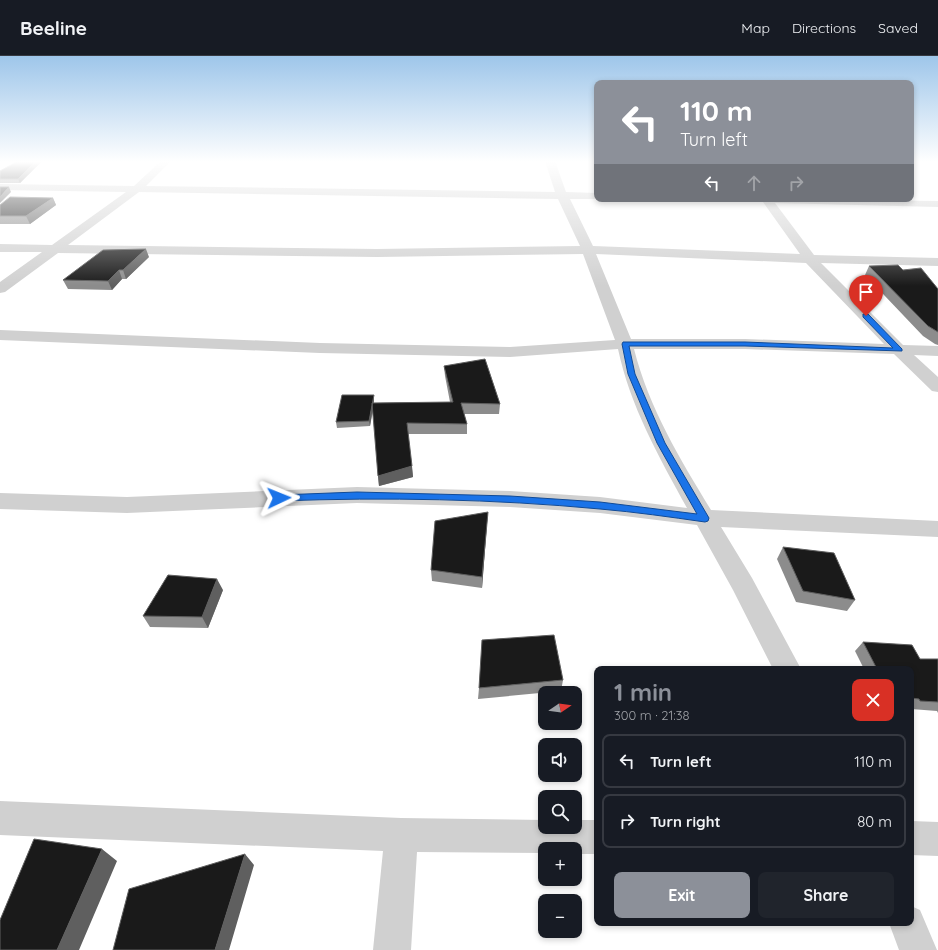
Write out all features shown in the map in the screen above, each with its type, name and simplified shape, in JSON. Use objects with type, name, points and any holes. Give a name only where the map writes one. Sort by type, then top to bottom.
[{"type":"street","points":[[0,289],[118,203]]},
{"type":"street","points":[[566,203],[588,250],[625,344],[632,374],[661,443],[743,585],[785,666]]},
{"type":"street","points":[[769,203],[810,259],[899,350],[938,387]]},
{"type":"street","points":[[894,203],[938,204]]},
{"type":"street","points":[[0,248],[377,254],[588,250],[810,259],[938,262]]},
{"type":"street","points":[[0,334],[280,347],[510,352],[625,344],[745,344],[938,351]]},
{"type":"street","points":[[0,501],[127,505],[357,495],[533,501],[600,505],[705,518],[938,529]]},
{"type":"street","points":[[0,818],[401,835],[594,837]]},
{"type":"street","points":[[392,950],[401,835]]},
{"type":"street","points":[[914,838],[938,839]]},
{"type":"street","points":[[907,926],[918,950]]},
{"type":"building","points":[[3,203],[46,203],[26,216],[0,216],[0,205]]},
{"type":"building","points":[[146,249],[123,270],[119,270],[108,281],[63,280],[103,250]]},
{"type":"building","points":[[898,265],[903,270],[921,268],[938,289],[938,332],[928,326],[869,266]]},
{"type":"building","points":[[485,359],[500,404],[461,403],[467,424],[407,423],[412,466],[378,476],[372,403],[453,402],[444,366]]},
{"type":"building","points":[[342,395],[374,395],[369,421],[336,422]]},
{"type":"building","points":[[488,512],[482,577],[431,570],[435,521]]},
{"type":"building","points":[[783,547],[834,553],[855,600],[803,591]]},
{"type":"building","points":[[168,575],[217,579],[202,617],[143,616]]},
{"type":"building","points":[[554,635],[563,680],[479,688],[482,640]]},
{"type":"building","points":[[863,642],[912,645],[920,659],[938,659],[938,702],[920,701],[919,699],[914,698],[914,666],[875,666]]},
{"type":"building","points":[[34,839],[102,849],[57,950],[0,950],[0,920]]},
{"type":"building","points":[[245,854],[215,950],[113,950],[129,889]]},
{"type":"route","points":[[279,498],[357,495],[510,499],[600,505],[705,518],[684,486],[661,443],[632,374],[625,344],[745,344],[899,350],[866,316]]}]
